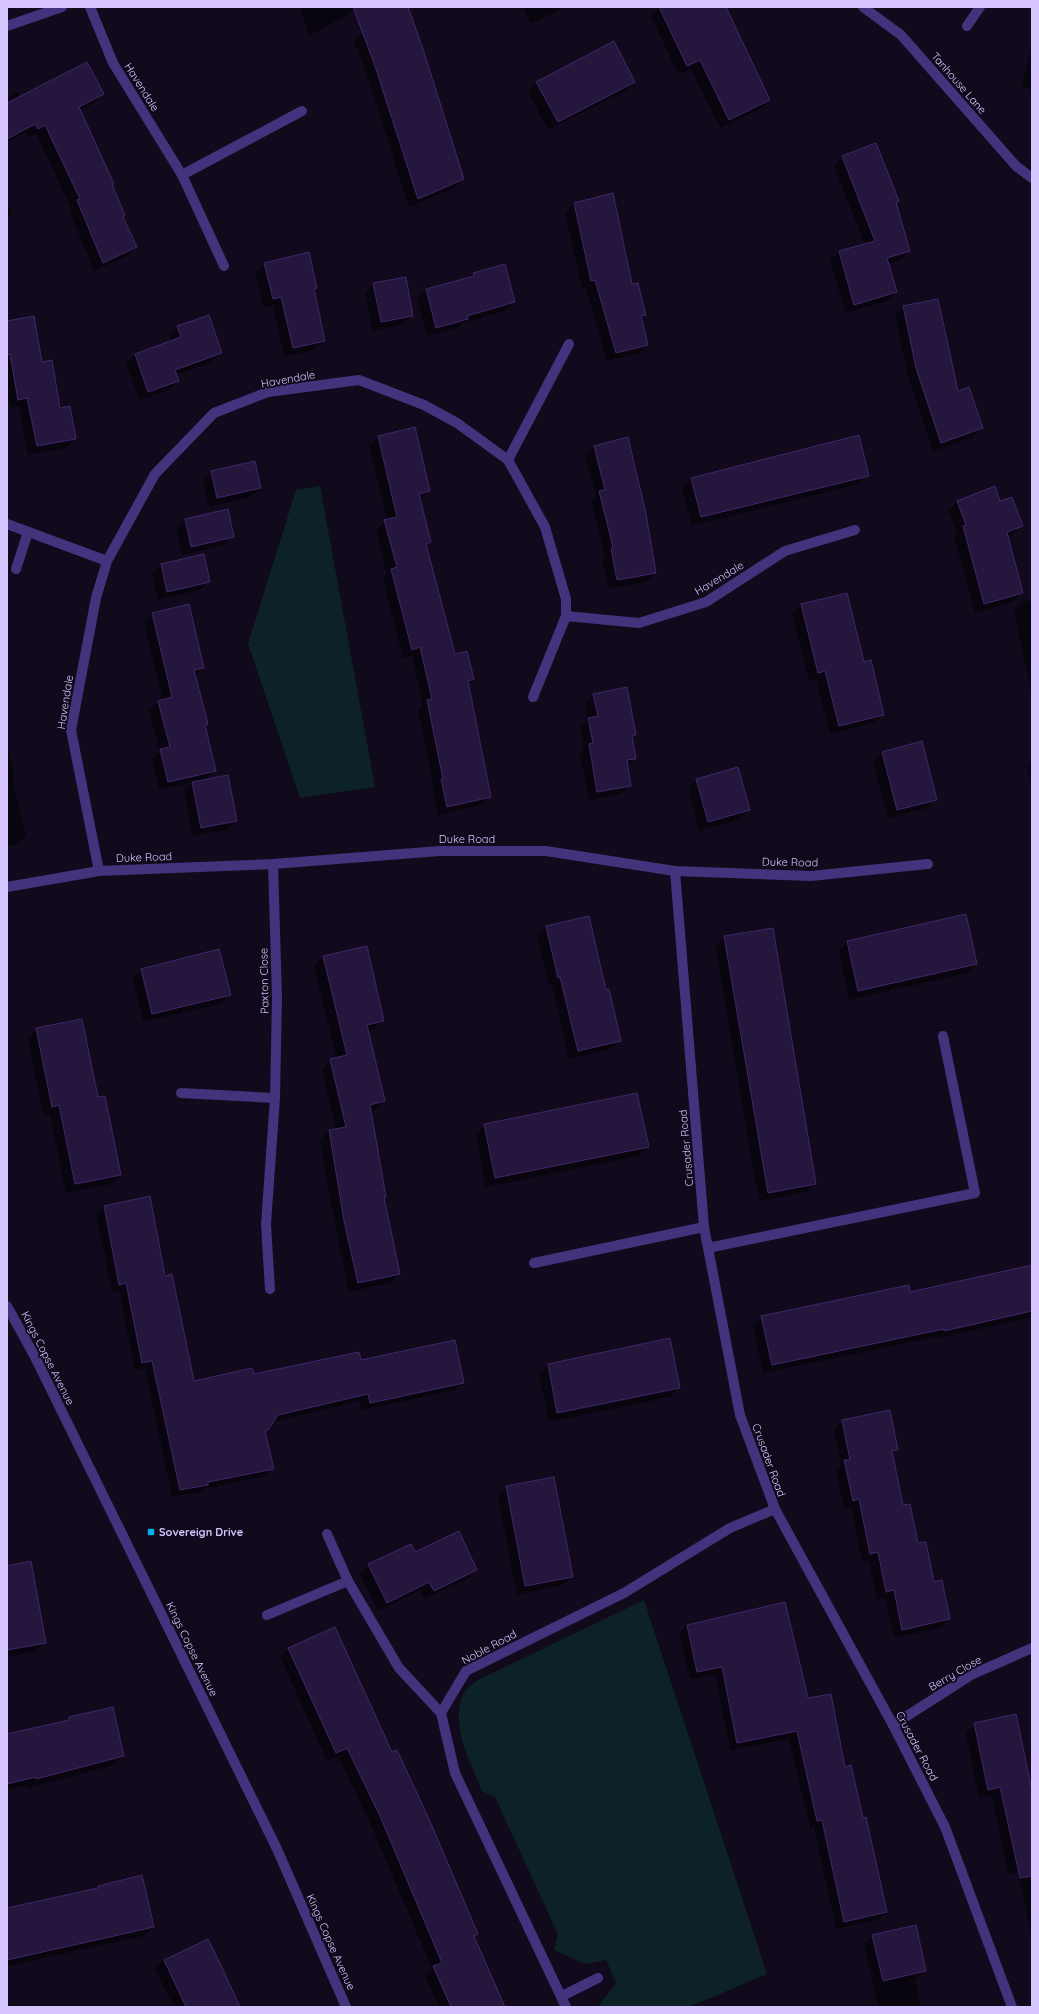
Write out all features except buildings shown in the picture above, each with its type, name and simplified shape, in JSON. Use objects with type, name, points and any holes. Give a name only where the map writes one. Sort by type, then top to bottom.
[{"type":"street","points":[[7,26],[62,7]]},
{"type":"street","name":"Havendale","points":[[90,7],[113,64],[182,175],[224,266]]},
{"type":"street","name":"Tanhouse Lane","points":[[863,7],[901,35],[1016,166],[1032,178]]},
{"type":"street","points":[[967,26],[980,7]]},
{"type":"street","points":[[182,175],[302,111]]},
{"type":"street","points":[[508,460],[569,344]]},
{"type":"street","name":"Havendale","points":[[99,871],[71,730],[96,598],[107,561],[155,474],[214,413],[268,392],[358,380],[424,405],[457,423],[508,460],[545,527],[566,599],[566,616],[533,697]]},
{"type":"street","points":[[7,524],[107,561]]},
{"type":"street","name":"Havendale","points":[[566,616],[639,623],[706,602],[785,551],[855,530]]},
{"type":"street","points":[[16,569],[28,532]]},
{"type":"street","name":"Duke Road","points":[[7,887],[99,871],[273,864],[440,851],[546,851],[674,871],[811,876],[928,864]]},
{"type":"street","name":"Paxton Close","points":[[270,1290],[266,1224],[275,1098],[277,998],[273,864]]},
{"type":"street","name":"Crusader Road","points":[[674,871],[704,1227],[740,1415],[775,1509],[945,1827],[1012,2007]]},
{"type":"street","points":[[708,1248],[976,1193],[943,1036]]},
{"type":"street","points":[[181,1093],[275,1098]]},
{"type":"street","points":[[534,1264],[704,1227]]},
{"type":"street","name":"Kings Copse Avenue","points":[[7,1306],[36,1357],[274,1842],[346,2007]]},
{"type":"street","name":"Noble Road","points":[[441,1713],[466,1671],[624,1593],[730,1528],[775,1509]]},
{"type":"street","points":[[327,1534],[348,1581],[399,1668],[441,1713],[455,1773],[566,2007]]},
{"type":"street","points":[[267,1615],[348,1581]]},
{"type":"street","name":"Berry Close","points":[[892,1726],[971,1675],[1032,1648]]},
{"type":"street","points":[[562,1996],[598,1978]]},
{"type":"green space","points":[[320,486],[375,787],[300,798],[248,644],[296,490]]},
{"type":"green space","points":[[644,1600],[767,1974],[689,2007],[598,2007],[616,1983],[606,1960],[585,1964],[554,1950],[558,1934],[495,1797],[482,1791],[467,1756],[460,1731],[460,1706],[464,1692],[476,1681]]},
{"type":"place","name":"Sovereign Drive","points":[[151,1532]]}]
